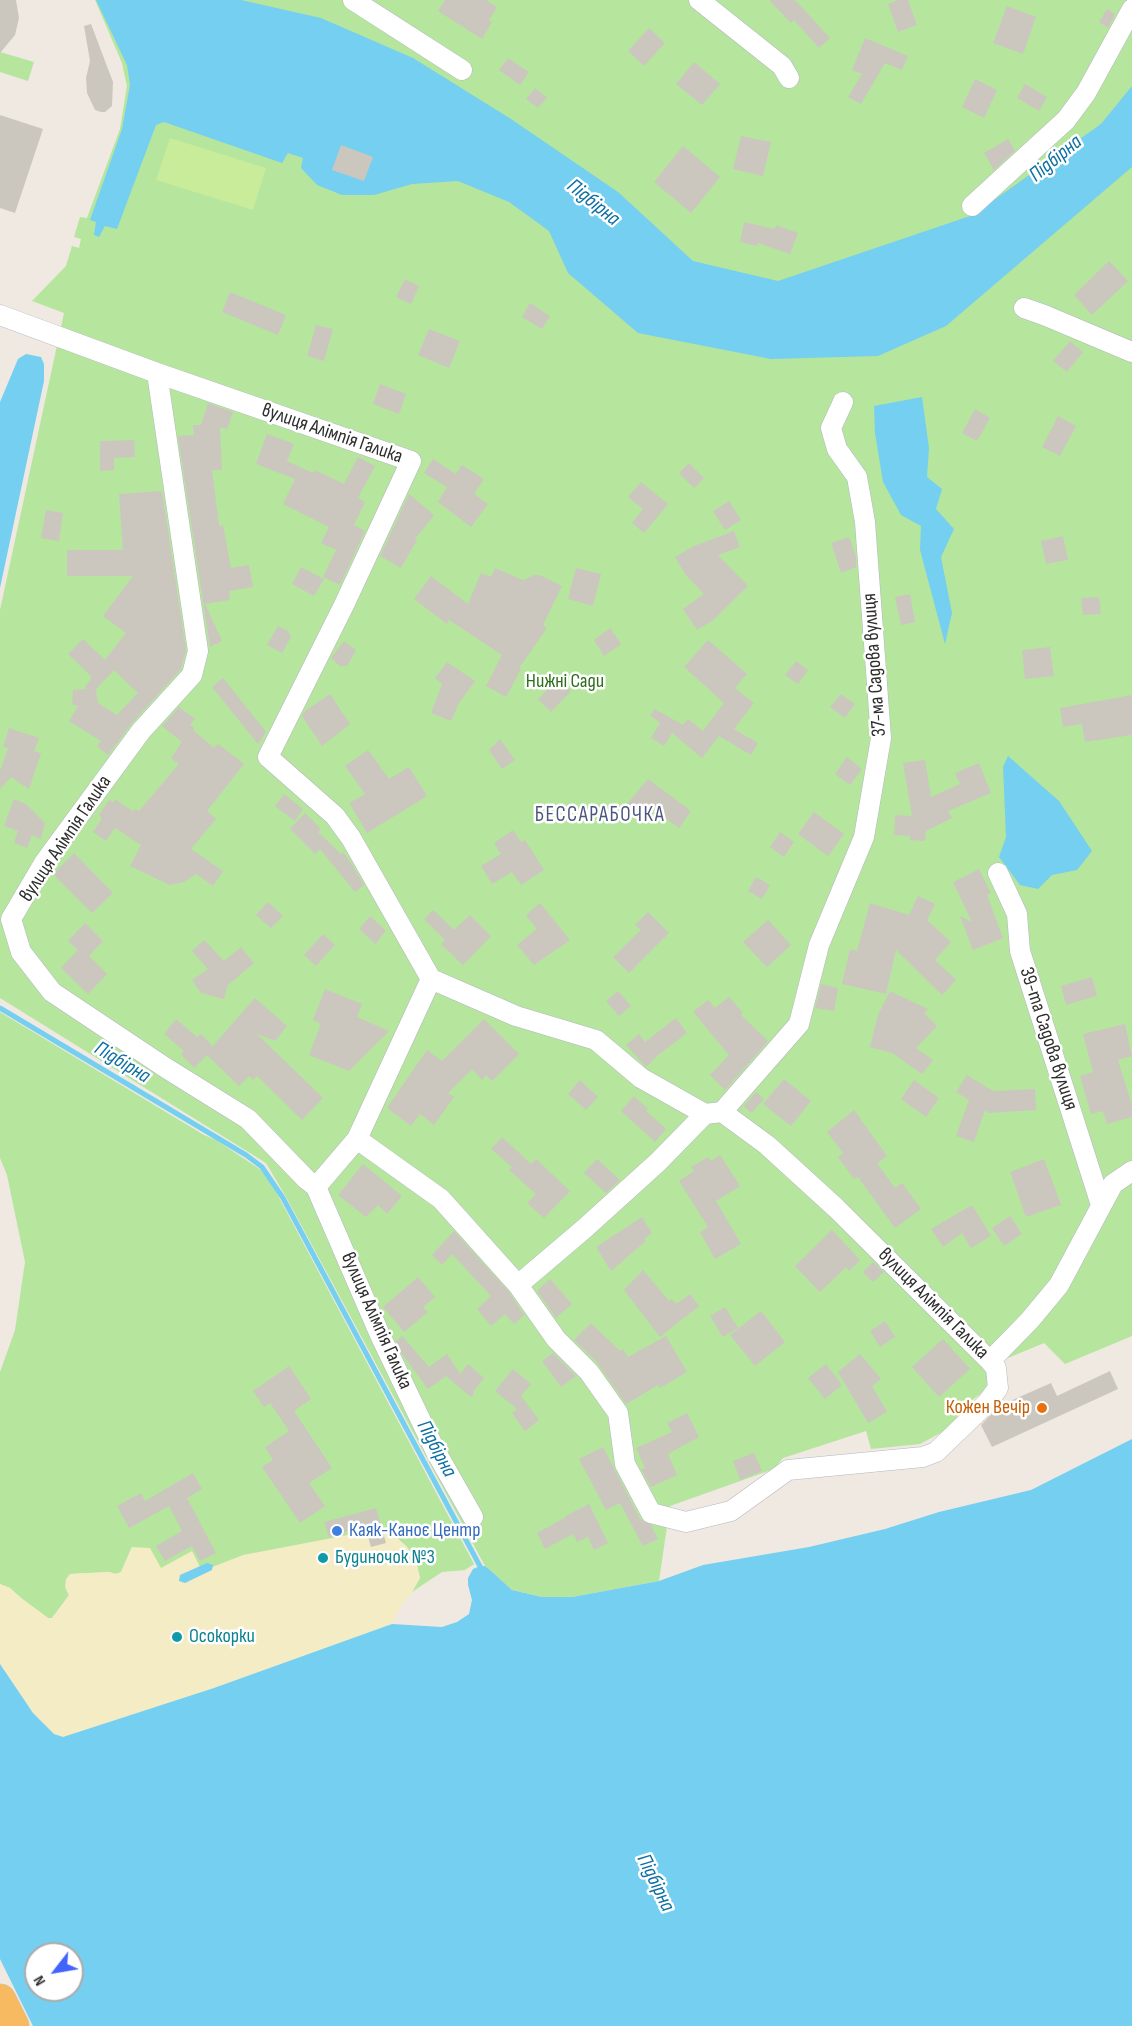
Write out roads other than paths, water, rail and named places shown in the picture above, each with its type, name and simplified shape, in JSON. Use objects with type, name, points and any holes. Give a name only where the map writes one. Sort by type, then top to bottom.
[{"type":"highway","points":[[0,2000],[13,2026]]},
{"type":"street","points":[[353,0],[462,70]]},
{"type":"street","points":[[699,0],[782,66],[789,78]]},
{"type":"street","points":[[972,206],[1066,120],[1086,93],[1132,9]]},
{"type":"street","points":[[1024,309],[1044,315],[1132,352]]},
{"type":"street","name":"вулиця Алімпія Галика","points":[[0,315],[157,373],[411,461],[344,605],[268,757],[335,816],[351,838],[431,980],[516,1016],[596,1040],[641,1078],[713,1113],[767,1145],[836,1208],[990,1361],[996,1368],[998,1388],[987,1403],[936,1452],[923,1457],[788,1470],[731,1511],[686,1522],[651,1513],[625,1464],[618,1413],[589,1372],[556,1339],[518,1285],[441,1200],[357,1139]]},
{"type":"street","name":"вулиця Алімпія Галика","points":[[157,373],[198,651],[192,675],[141,731],[44,863],[11,919],[21,952],[52,992],[248,1119],[316,1187],[390,1357],[436,1452],[472,1517]]},
{"type":"street","name":"37-ма Садова вулиця","points":[[713,1113],[799,1024],[819,945],[864,837],[881,738],[865,522],[857,477],[837,449],[831,428],[843,402]]},
{"type":"street","name":"39-та Садова вулиця","points":[[998,873],[1017,914],[1020,951],[1101,1205]]},
{"type":"street","points":[[316,1187],[357,1139],[431,980]]},
{"type":"street","points":[[518,1285],[713,1113]]},
{"type":"street","points":[[990,1361],[1030,1320],[1059,1285],[1113,1184],[1132,1171]]},
{"type":"water","points":[[96,0],[241,0],[321,18],[413,58],[511,119],[618,192],[693,261],[778,281],[973,215],[1101,124],[1132,86],[1132,167],[946,326],[878,356],[771,359],[638,333],[568,273],[549,231],[509,202],[458,181],[412,184],[374,195],[342,195],[317,185],[301,168],[303,158],[288,153],[282,163],[164,122],[156,125],[117,229],[105,226],[99,237],[94,235],[96,222],[90,220],[122,129],[130,85],[127,65]]},
{"type":"water","points":[[26,354],[41,357],[44,364],[44,381],[0,588],[0,402],[18,359]]},
{"type":"water","points":[[922,397],[929,448],[927,477],[942,489],[936,509],[954,529],[941,557],[952,613],[945,644],[920,550],[921,526],[901,515],[883,482],[875,433],[874,406]]},
{"type":"water","points":[[1008,756],[1059,801],[1092,851],[1077,870],[1052,875],[1038,889],[1020,885],[999,857],[1006,837],[1003,767]]},
{"type":"water","points":[[1132,1439],[1132,2026],[0,2026],[0,1664],[33,1713],[54,1734],[63,1737],[214,1688],[392,1624],[442,1627],[457,1622],[469,1614],[472,1600],[468,1578],[473,1569],[480,1566],[485,1566],[512,1590],[542,1597],[572,1597],[659,1581],[703,1565],[809,1547],[885,1529],[939,1512],[1031,1490]]},
{"type":"water","points":[[207,1563],[213,1565],[212,1570],[185,1583],[179,1581],[180,1575]]},
{"type":"waterway","name":"Підбірна","points":[[0,1008],[246,1155],[262,1167],[283,1198],[482,1570]]},
{"type":"place","name":"Кожен Вечір","points":[[1042,1408]]},
{"type":"place","name":"Каяк-Каноє Центр","points":[[337,1531]]},
{"type":"place","name":"Будиночок №3","points":[[323,1558]]},
{"type":"place","name":"Осокорки","points":[[177,1637]]},
{"type":"district","name":"БЕССАРАБОЧКА","points":[[600,816]]},
{"type":"park label","name":"Нижні Сади","points":[[565,682]]}]
